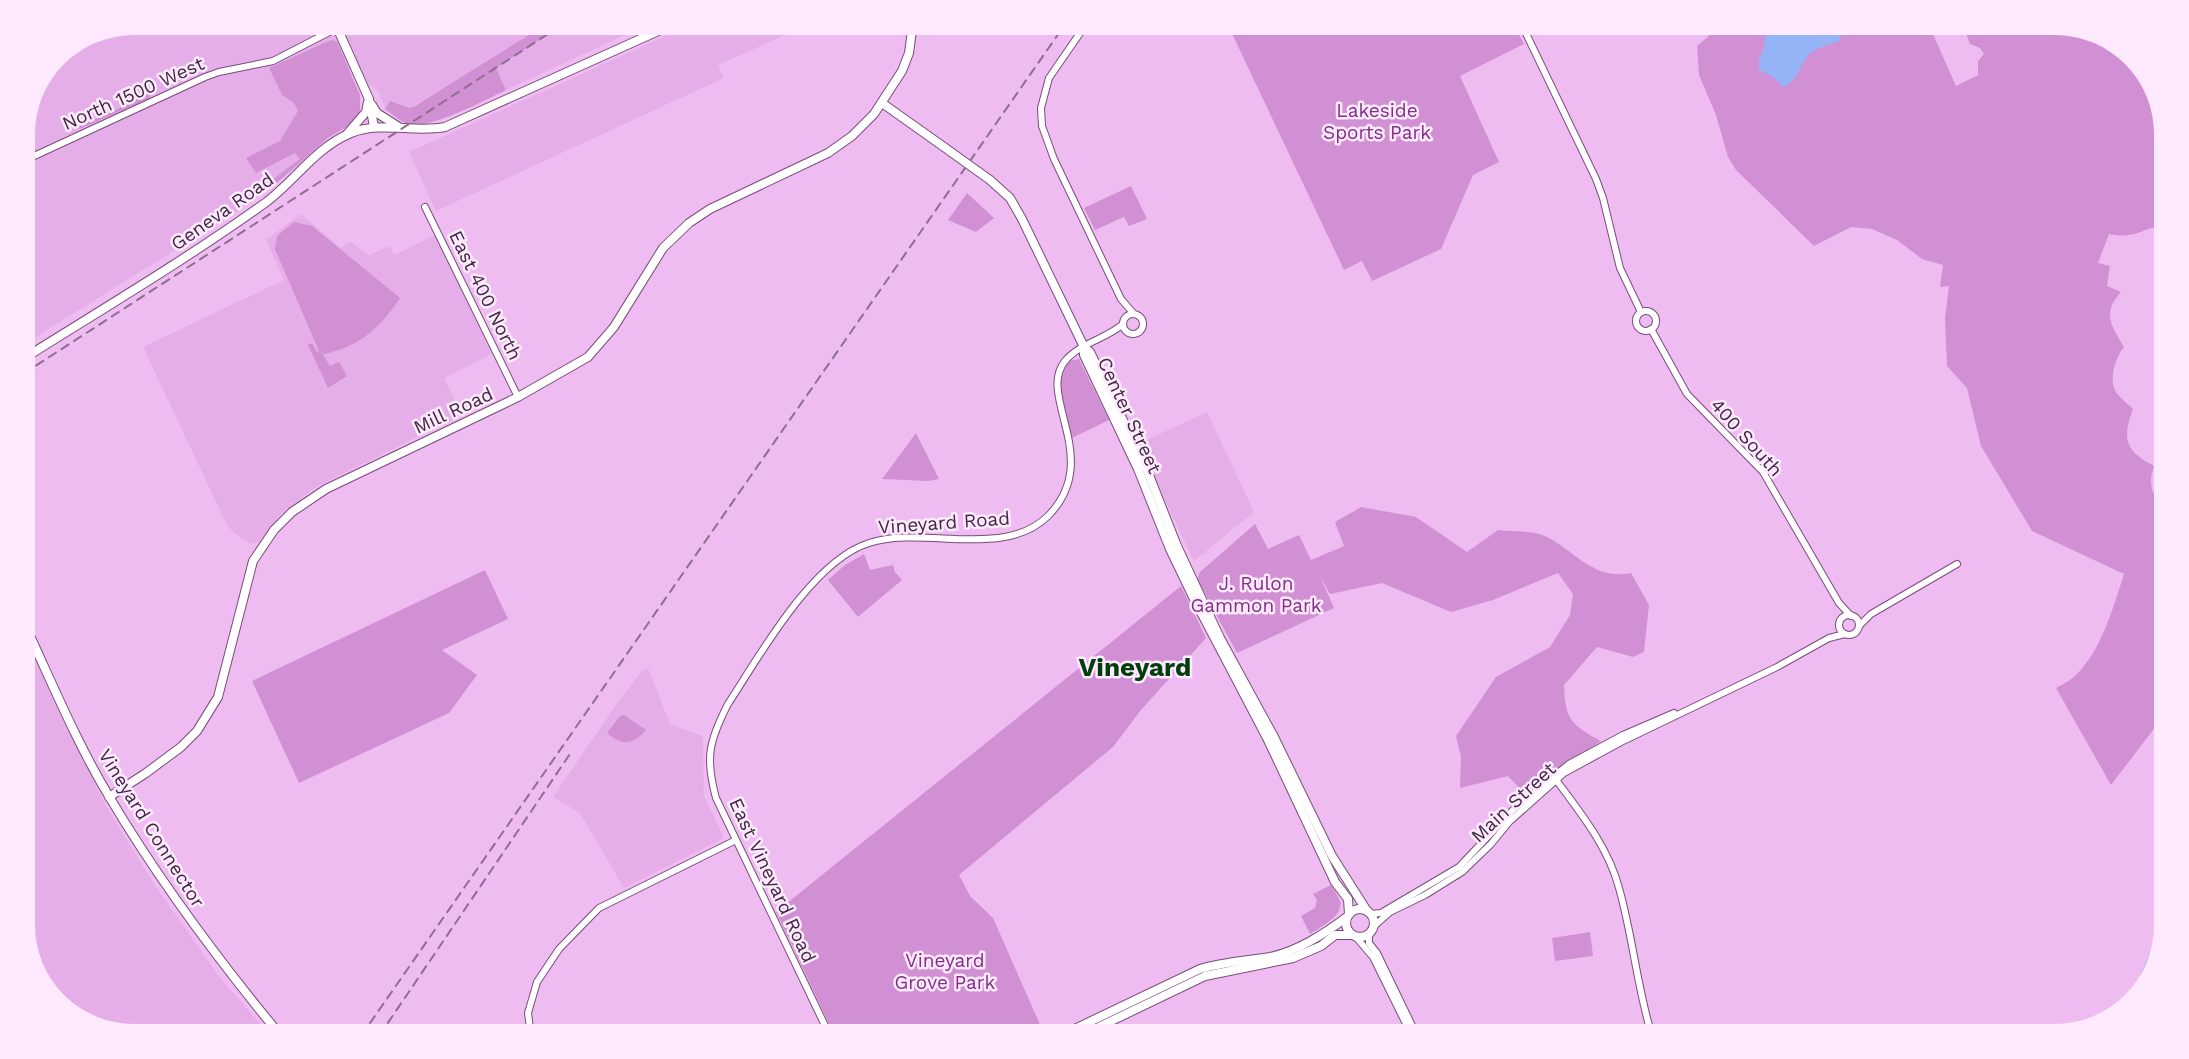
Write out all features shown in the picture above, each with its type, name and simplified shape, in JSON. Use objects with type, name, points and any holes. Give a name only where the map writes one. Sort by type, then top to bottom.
[{"type":"main road","points":[[340,35],[377,113],[402,128]]},
{"type":"main road","name":"Geneva Road","points":[[35,352],[265,203],[290,183],[328,145],[347,135],[374,127],[428,130],[445,127],[649,35]]},
{"type":"main road","name":"Mill Road","points":[[109,797],[181,747],[197,731],[218,697],[253,561],[274,530],[292,512],[326,489],[518,397],[588,357],[614,327],[663,248],[689,223],[710,209],[828,153],[852,136],[882,103],[906,62],[913,35]]},
{"type":"main road","points":[[369,99],[374,127]]},
{"type":"main road","points":[[347,135],[366,112],[369,99]]},
{"type":"main road","name":"Center Street","points":[[882,103],[990,180],[1010,198],[1084,347],[1090,352],[1220,638],[1274,737],[1332,856],[1369,912]]},
{"type":"main road","name":"Center Street","points":[[1144,474],[1170,549],[1215,642],[1268,740],[1335,882],[1348,899],[1348,915]]},
{"type":"main road","points":[[1151,499],[1156,501],[1164,522],[1168,523]]},
{"type":"main road","name":"Vineyard Connector","points":[[35,647],[82,747],[149,861],[219,959],[271,1024]]},
{"type":"main road","points":[[1085,1024],[1200,969],[1217,963],[1269,961],[1308,943],[1356,909],[1369,912],[1371,931],[1362,937],[1335,935],[1321,946],[1293,958],[1205,976],[1105,1024]]},
{"type":"main road","points":[[1348,915],[1346,926],[1353,936]]},
{"type":"street","name":"North 1500 West","points":[[35,156],[205,77],[273,61],[318,35]]},
{"type":"street","points":[[1079,35],[1049,78],[1044,90],[1042,126],[1046,141],[1121,299],[1123,322],[1127,332]]},
{"type":"street","points":[[1527,35],[1596,179],[1620,268],[1641,312]]},
{"type":"street","name":"East 400 North","points":[[425,207],[518,397]]},
{"type":"street","points":[[1084,347],[1112,335],[1136,333],[1142,327],[1142,320],[1121,299]]},
{"type":"street","points":[[1647,311],[1655,317],[1656,322],[1651,329],[1645,331],[1637,326],[1637,317],[1641,312],[1647,311]]},
{"type":"street","points":[[1084,347],[1123,322],[1128,315],[1134,314]]},
{"type":"street","name":"400 South","points":[[1651,329],[1687,394],[1763,472],[1839,603],[1852,616],[1858,627]]},
{"type":"street","name":"Vineyard Road","points":[[715,733],[728,704],[803,594],[820,573],[850,552],[868,543],[891,538],[1011,537],[1046,518],[1061,501],[1072,460],[1057,384],[1058,373],[1064,362],[1084,347]]},
{"type":"street","points":[[1871,614],[1845,617],[1840,623],[1847,635],[1871,614],[1957,564]]},
{"type":"street","name":"400 South","points":[[1839,603],[1840,623]]},
{"type":"street","name":"Main Street","points":[[1829,638],[1840,623]]},
{"type":"street","name":"Main Street","points":[[1369,912],[1381,913],[1459,867],[1513,810],[1555,778],[1682,711],[1777,667],[1829,638],[1847,635]]},
{"type":"street","name":"East Vineyard Road","points":[[715,733],[709,750],[710,777],[716,798],[824,1024]]},
{"type":"street","points":[[1555,778],[1594,835],[1619,888],[1641,1001],[1648,1024]]},
{"type":"street","name":"Main Street","points":[[1371,931],[1390,912],[1462,872],[1555,778]]},
{"type":"street","points":[[529,1024],[528,1013],[537,982],[555,954],[599,908],[736,840]]},
{"type":"street","points":[[1371,931],[1369,943],[1377,953],[1409,1024]]},
{"type":"street","points":[[1353,936],[1373,957],[1408,1024]]},
{"type":"shaded area","points":[[134,35],[625,35],[506,90],[496,68],[446,87],[410,108],[391,101],[385,109],[379,92],[337,60],[324,141],[297,167],[244,207],[35,338],[35,127],[38,108],[55,74],[84,48],[102,40]]},
{"type":"shaded area","points":[[667,35],[785,35],[718,65],[724,78],[436,211],[409,152]]},
{"type":"shaded area","points":[[301,214],[341,248],[350,241],[369,255],[390,246],[395,255],[435,235],[492,354],[444,378],[460,411],[458,417],[316,487],[282,513],[259,542],[251,544],[227,525],[143,347],[284,280],[266,240]]},
{"type":"shaded area","points":[[1207,412],[1254,512],[1194,561],[1138,444]]},
{"type":"shaded area","points":[[35,652],[103,801],[154,884],[221,979],[260,1024],[134,1024],[102,1019],[69,999],[45,969],[35,932]]},
{"type":"shaded area","points":[[648,668],[670,724],[703,736],[704,796],[724,838],[624,888],[580,813],[553,797],[618,702],[642,671]]},
{"type":"green space","points":[[529,35],[547,35],[496,68],[506,90],[457,113],[417,125],[399,120],[385,109],[390,101],[410,108]]},
{"type":"green space","name":"Lakeside Sports Park","points":[[1233,35],[1519,35],[1524,44],[1460,76],[1499,162],[1473,175],[1441,249],[1372,281],[1362,261],[1344,270]]},
{"type":"green space","points":[[1710,35],[1933,35],[1956,86],[1978,75],[1978,61],[1984,54],[1980,48],[1970,44],[1967,35],[2055,35],[2074,37],[2099,45],[2129,69],[2144,90],[2154,127],[2154,228],[2127,235],[2109,234],[2098,263],[2110,266],[2107,286],[2121,292],[2112,306],[2110,319],[2124,347],[2116,362],[2113,381],[2116,392],[2133,409],[2127,436],[2137,455],[2154,466],[2151,485],[2154,493],[2154,729],[2111,785],[2056,688],[2074,677],[2092,655],[2105,629],[2124,574],[2032,531],[1981,446],[1967,388],[1947,366],[1945,318],[1949,286],[1940,287],[1943,265],[1922,259],[1897,240],[1872,229],[1851,227],[1814,246],[1736,170],[1728,157],[1716,115],[1699,75],[1697,46]]},
{"type":"green space","points":[[331,40],[337,42],[360,95],[360,112],[355,122],[329,137],[272,187],[268,183],[300,159],[295,153],[256,173],[246,158],[280,141],[298,111],[294,103],[282,95],[269,68]]},
{"type":"green space","points":[[147,85],[151,94],[149,99],[79,129],[78,127],[122,107],[119,100]]},
{"type":"green space","points":[[1131,186],[1147,219],[1129,226],[1124,217],[1095,230],[1084,208]]},
{"type":"green space","points":[[967,193],[994,218],[976,232],[948,220]]},
{"type":"green space","points":[[294,222],[312,226],[400,298],[368,335],[348,347],[324,354],[321,351],[330,366],[339,362],[347,376],[328,388],[308,345],[312,343],[317,352],[319,351],[275,249],[277,236]]},
{"type":"green space","points":[[1079,359],[1109,420],[1070,439],[1057,384],[1064,362]]},
{"type":"green space","points":[[916,433],[939,479],[882,479]]},
{"type":"green space","name":"J. Rulon Gammon Park","points":[[1361,507],[1416,517],[1467,552],[1498,530],[1530,532],[1547,537],[1596,569],[1607,573],[1631,573],[1649,605],[1644,652],[1633,657],[1597,647],[1564,685],[1566,706],[1572,720],[1601,741],[1524,793],[1508,776],[1460,788],[1461,757],[1456,736],[1496,677],[1550,647],[1570,615],[1573,594],[1558,573],[1493,600],[1451,612],[1382,583],[1330,594],[1320,576],[1334,608],[1237,653],[1197,579],[1200,572],[1255,524],[1268,549],[1299,535],[1311,560],[1344,546],[1335,522]]},
{"type":"green space","points":[[864,554],[870,570],[893,565],[902,580],[858,617],[828,580],[845,565]]},
{"type":"green space","points":[[485,570],[508,619],[442,650],[477,675],[449,713],[299,783],[252,681]]},
{"type":"green space","name":"Vineyard Grove Park","points":[[1181,586],[1206,638],[1141,710],[1113,747],[959,875],[970,896],[993,918],[1040,1024],[829,1024],[776,912]]},
{"type":"green space","points":[[624,715],[646,730],[637,739],[623,742],[607,733],[620,716]]},
{"type":"green space","points":[[1331,885],[1340,901],[1338,912],[1310,934],[1301,916],[1315,908],[1317,900],[1313,894]]},
{"type":"green space","points":[[1590,932],[1593,956],[1555,961],[1552,938]]},
{"type":"water","points":[[1765,35],[1841,35],[1839,41],[1812,52],[1796,76],[1783,87],[1772,76],[1759,70],[1759,59],[1764,48]]},
{"type":"railway","points":[[35,366],[546,35]]},
{"type":"railway","points":[[369,1024],[1058,35]]},
{"type":"railway","points":[[387,1024],[572,751]]},
{"type":"district","name":"Vineyard","points":[[1135,667]]}]
